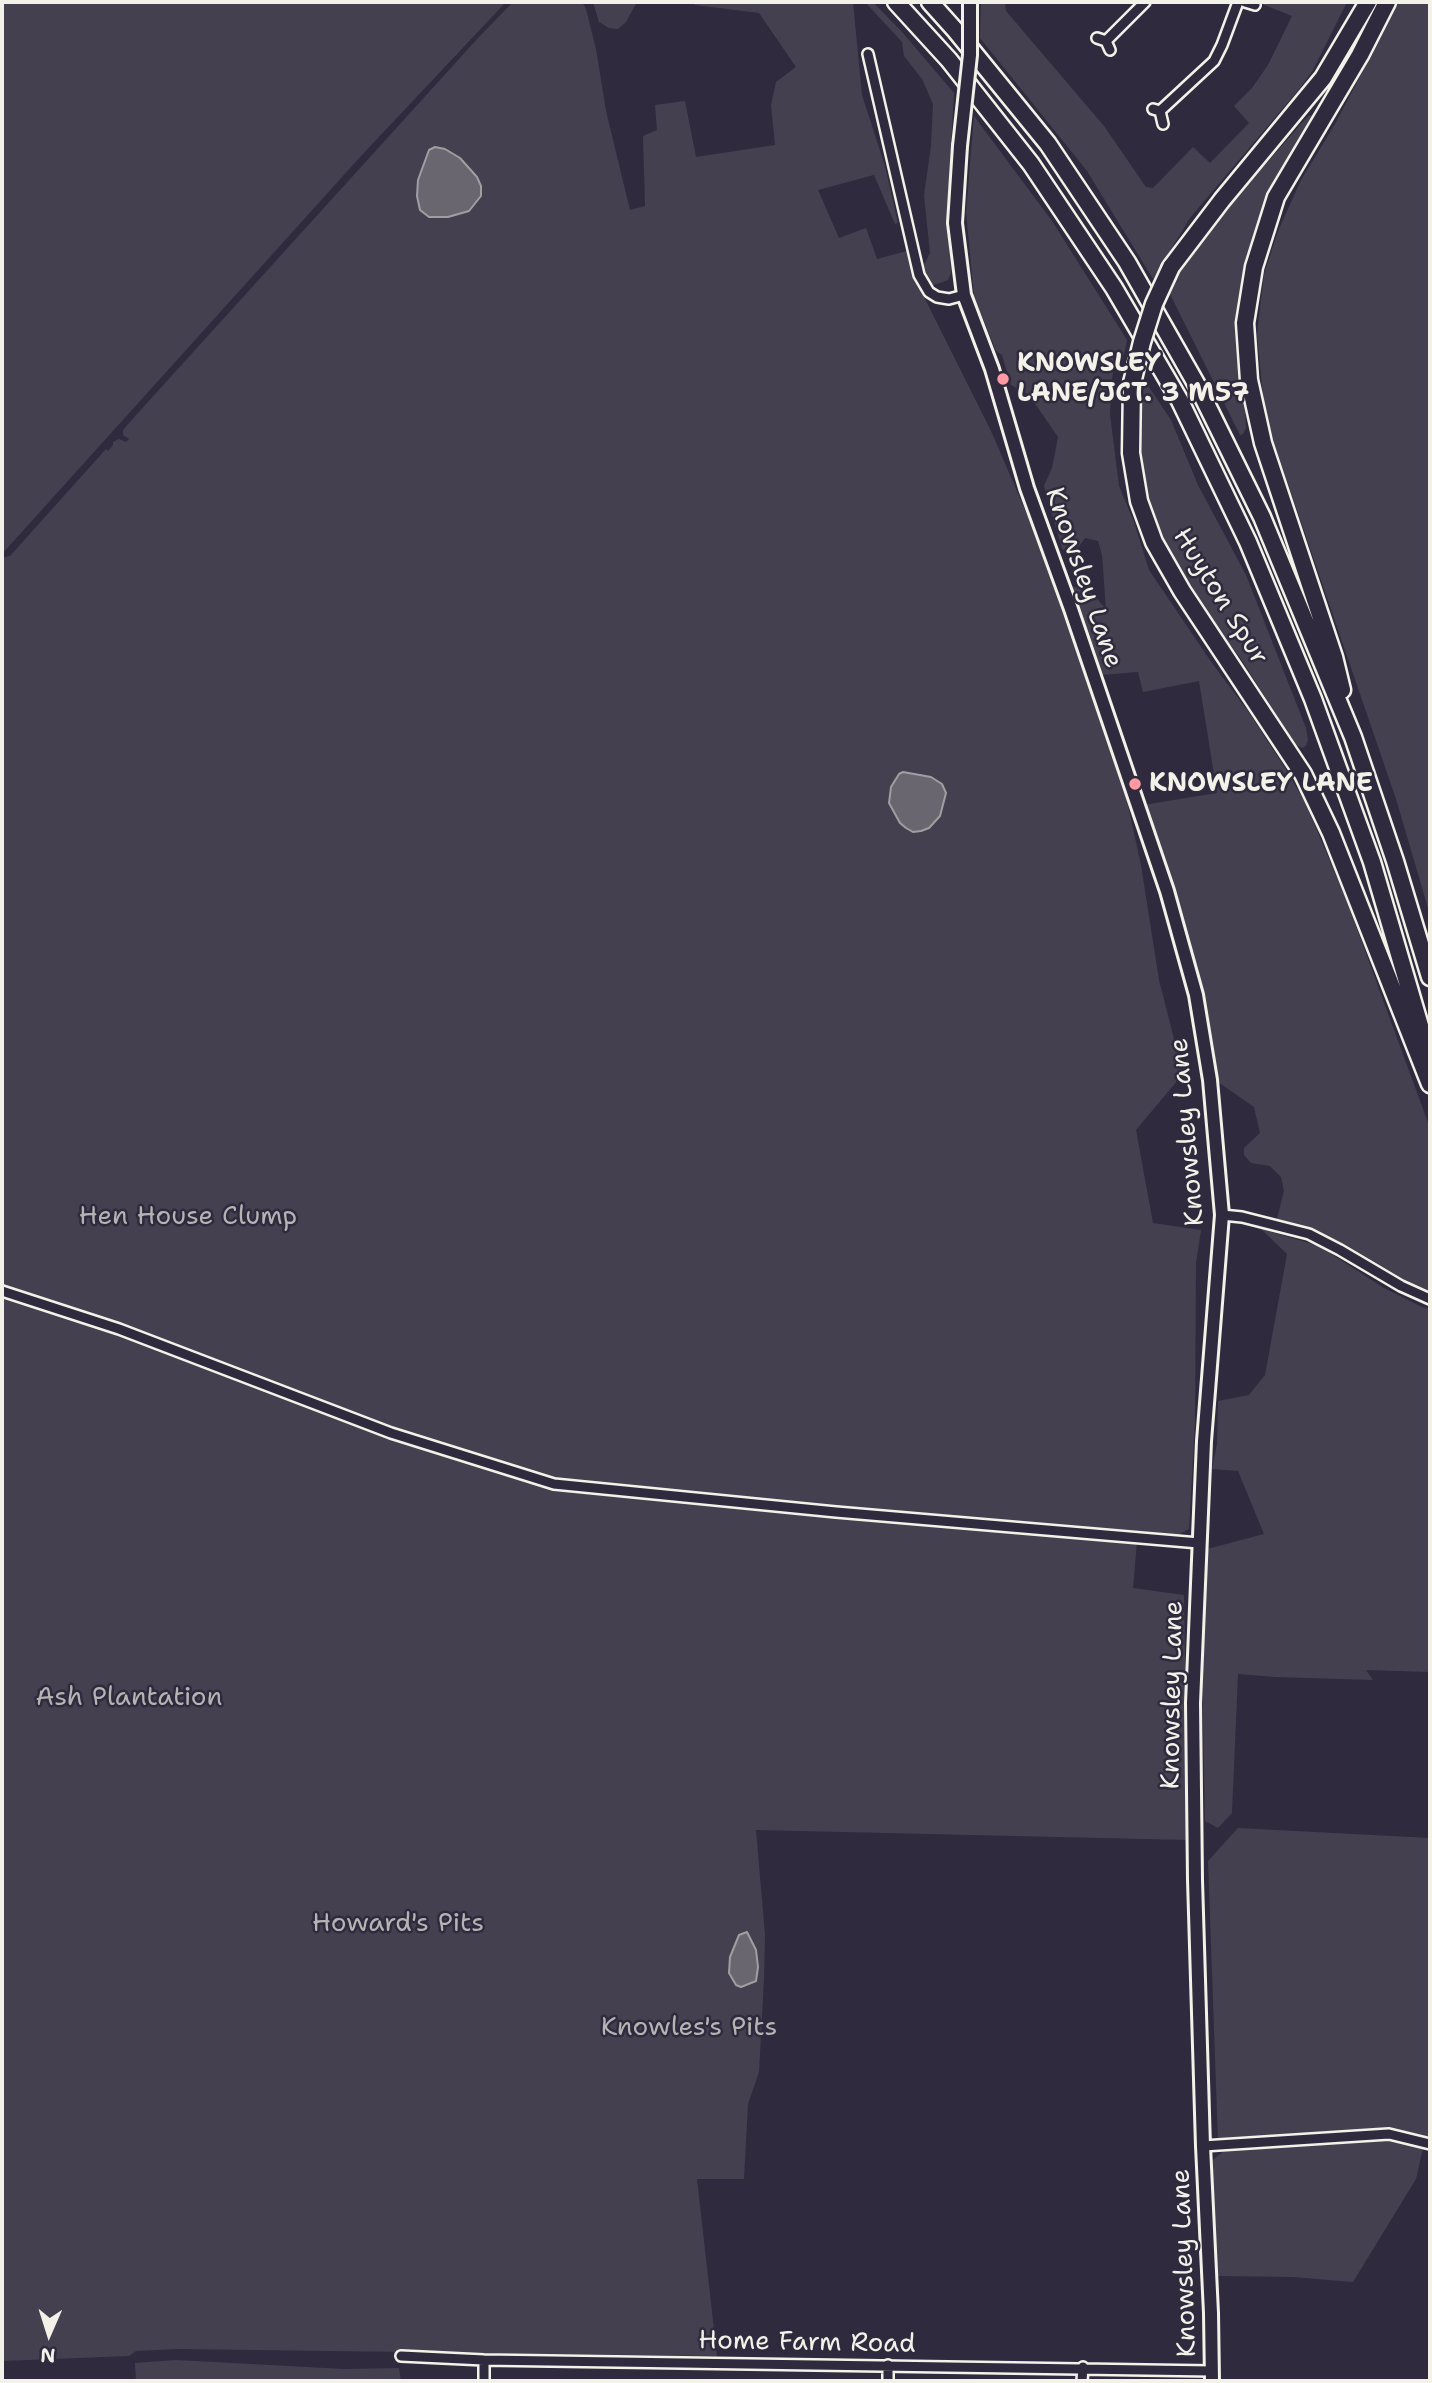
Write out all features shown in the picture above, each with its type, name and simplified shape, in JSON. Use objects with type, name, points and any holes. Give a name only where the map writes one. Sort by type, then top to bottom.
[{"type":"highway","points":[[896,2],[949,60],[1031,164],[1114,288],[1180,401],[1253,554],[1286,629],[1327,735],[1372,862],[1430,1060]]},
{"type":"highway","points":[[930,2],[1048,144],[1127,262],[1198,387],[1262,517],[1353,737],[1430,976]]},
{"type":"highway","name":"Huyton Spur","points":[[1368,2],[1324,78],[1222,200],[1171,267],[1150,317],[1132,383],[1131,453],[1139,501],[1154,542],[1182,591],[1303,774],[1336,844],[1430,1084]]},
{"type":"highway","points":[[1353,737],[1334,657],[1263,443],[1249,380],[1245,323],[1254,267],[1276,197],[1360,55],[1387,2]]},
{"type":"main road","name":"Knowsley Lane","points":[[970,3],[970,55],[954,223],[964,295],[992,369],[1027,488],[1167,891],[1196,995],[1210,1080],[1222,1215],[1204,1441],[1194,1756],[1195,1880],[1212,2376]]},
{"type":"street","points":[[1104,43],[1145,2]]},
{"type":"street","points":[[1163,124],[1156,110],[1214,61],[1238,2]]},
{"type":"street","points":[[868,54],[919,275],[929,292],[937,298],[949,299],[964,295]]},
{"type":"street","points":[[1222,1215],[1242,1217],[1308,1234],[1401,1286],[1430,1299]]},
{"type":"street","points":[[2,1292],[119,1329],[391,1433],[554,1484],[1199,1544]]},
{"type":"street","points":[[1203,2146],[1389,2134],[1430,2144]]},
{"type":"street","name":"Home Farm Road","points":[[401,2356],[484,2360],[1083,2367],[1212,2376]]},
{"type":"street","points":[[484,2360],[484,2381]]},
{"type":"street","points":[[888,2365],[888,2381]]},
{"type":"street","points":[[1082,2381],[1083,2367]]},
{"type":"green space","points":[[2,2],[506,2],[361,156],[2,554]]},
{"type":"green space","points":[[513,2],[582,2],[586,9],[596,49],[606,111],[630,210],[645,206],[643,136],[657,130],[655,105],[685,101],[696,157],[775,145],[771,105],[776,82],[796,67],[759,13],[695,5],[693,2],[853,2],[862,95],[885,166],[898,223],[895,224],[874,175],[818,190],[839,238],[866,228],[877,259],[907,251],[924,297],[991,431],[1045,556],[1127,801],[1141,865],[1159,980],[1183,1074],[1136,1130],[1153,1223],[1201,1230],[1196,1263],[1195,1423],[1189,1529],[1181,1533],[1178,1540],[1137,1541],[1133,1588],[1184,1595],[1188,1840],[756,1830],[765,1935],[764,1979],[759,2072],[748,2104],[744,2179],[697,2179],[717,2356],[177,2349],[136,2351],[129,2356],[2,2361],[2,558],[10,556],[106,449],[108,451],[113,442],[119,439],[126,442],[129,439],[123,435],[123,430],[137,414]]},
{"type":"green space","points":[[593,2],[637,2],[626,22],[618,29],[609,28],[599,22]]},
{"type":"green space","points":[[865,2],[873,2],[954,93],[947,219],[951,273],[948,280],[933,285],[926,278],[924,265],[930,253],[924,195],[931,146],[933,104],[922,79],[904,56],[902,42]]},
{"type":"green space","points":[[981,2],[1005,2],[1006,11],[1104,126],[1146,187],[1153,188],[1193,147],[1210,163],[1249,123],[1234,106],[1252,88],[1268,65],[1292,16],[1257,2],[1347,2],[1313,70],[1190,218],[1153,279],[1087,171],[980,38]]},
{"type":"green space","points":[[1399,2],[1430,2],[1430,915],[1396,799],[1274,443],[1264,406],[1257,334],[1264,274],[1278,231],[1301,180],[1335,124]]},
{"type":"green space","points":[[1313,115],[1276,179],[1245,263],[1240,312],[1246,428],[1240,435],[1169,292],[1193,250],[1231,200],[1308,116]]},
{"type":"green space","points":[[974,116],[1052,221],[1127,340],[1123,359],[1115,361],[1110,414],[1119,486],[1149,570],[1285,768],[1305,802],[1346,899],[1430,1128],[1430,1292],[1306,1226],[1277,1219],[1284,1191],[1281,1177],[1270,1166],[1251,1163],[1244,1155],[1244,1148],[1260,1133],[1254,1107],[1218,1082],[1209,1025],[1181,917],[1143,805],[1217,793],[1199,681],[1143,692],[1138,672],[1101,675],[1072,586],[1093,594],[1106,609],[1102,555],[1098,541],[1085,538],[1073,555],[1062,549],[1044,486],[1052,468],[1058,437],[1029,395],[1011,385],[1002,355],[996,351],[974,296],[966,212]]},
{"type":"green space","points":[[1141,375],[1171,420],[1198,485],[1246,575],[1306,728],[1308,740],[1302,748],[1295,744],[1241,659],[1209,616],[1159,530],[1140,471],[1136,407]]},
{"type":"green space","points":[[1261,1229],[1319,1246],[1384,1288],[1430,1309],[1430,1672],[1366,1670],[1373,1680],[1238,1674],[1232,1813],[1218,1828],[1205,1821],[1202,1670],[1205,1552],[1207,1549],[1264,1534],[1238,1471],[1212,1469],[1217,1444],[1218,1401],[1249,1395],[1265,1375],[1287,1254]]},
{"type":"green space","points":[[1238,1828],[1430,1838],[1430,2136],[1423,2137],[1390,2129],[1218,2141],[1208,1861]]},
{"type":"green space","points":[[1383,2140],[1423,2148],[1416,2179],[1353,2282],[1293,2277],[1217,2276],[1209,2163],[1224,2151]]},
{"type":"green space","points":[[176,2360],[344,2369],[399,2368],[401,2381],[136,2381],[135,2363]]},
{"type":"shaded area","points":[[435,147],[445,149],[460,158],[477,177],[481,196],[469,211],[448,217],[429,217],[420,210],[418,180],[429,150]]},
{"type":"shaded area","points":[[903,772],[931,777],[942,784],[946,793],[940,816],[929,828],[913,832],[906,828],[900,823],[889,803],[891,787]]},
{"type":"shaded area","points":[[747,1932],[756,1950],[758,1967],[756,1981],[741,1987],[736,1985],[729,1973],[730,1957],[739,1935]]},
{"type":"place","name":"KNOWSLEY LANE/JCT. 3 M57","points":[[1003,379]]},
{"type":"place","name":"KNOWSLEY LANE","points":[[1135,784]]},
{"type":"park label","name":"Hen House Clump","points":[[188,1217]]},
{"type":"park label","name":"Ash Plantation","points":[[129,1698]]},
{"type":"park label","name":"Howard's Pits","points":[[398,1924]]},
{"type":"park label","name":"Knowles's Pits","points":[[689,2028]]}]
